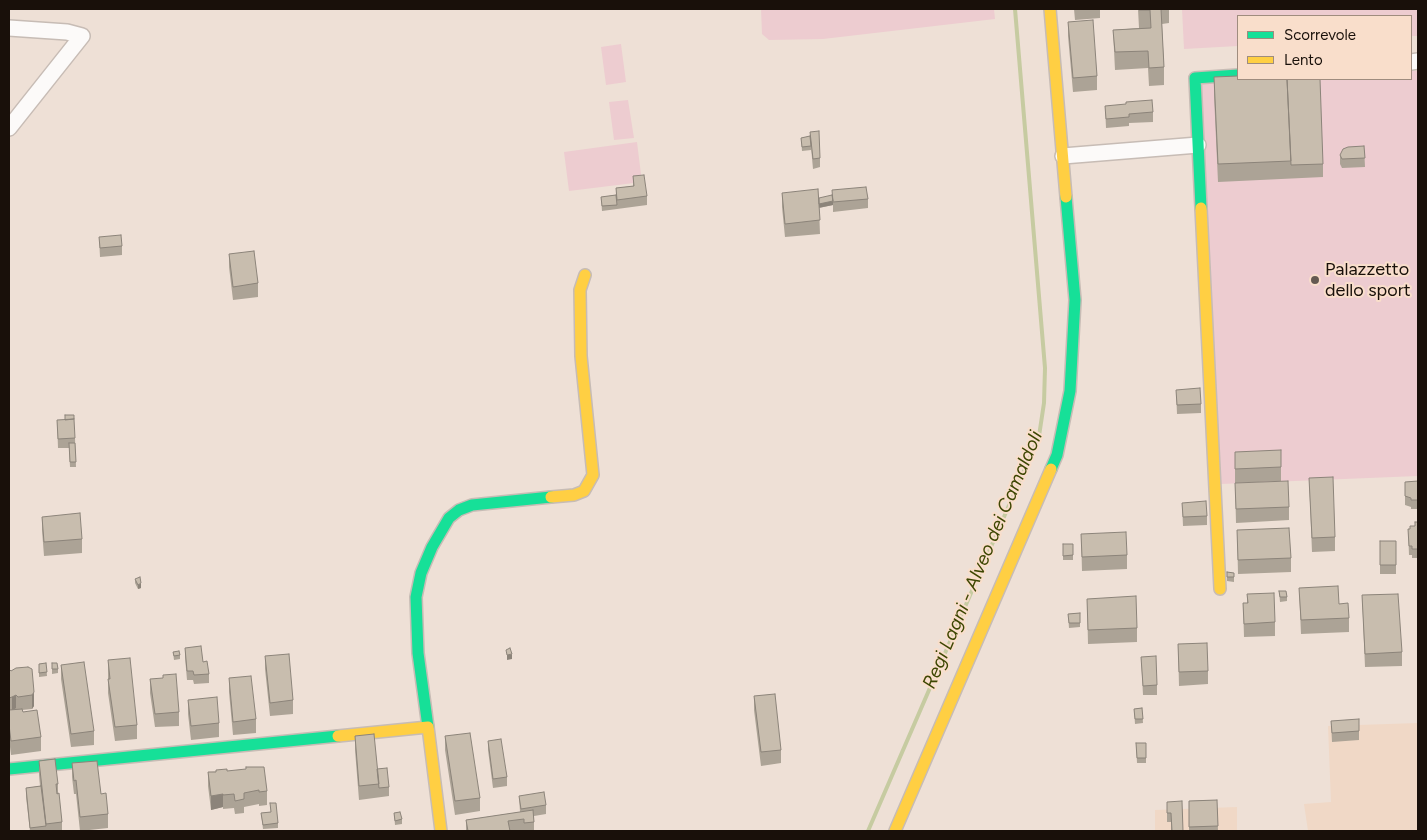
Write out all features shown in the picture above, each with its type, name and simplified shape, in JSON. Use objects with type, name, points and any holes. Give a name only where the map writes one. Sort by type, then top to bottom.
[{"type":"street","points":[[895,831],[1058,455],[1070,391],[1075,300],[1050,9]]},
{"type":"street","points":[[9,28],[67,32],[82,36],[9,128]]},
{"type":"street","points":[[1220,589],[1195,78],[1237,75]]},
{"type":"street","points":[[1063,156],[1198,146]]},
{"type":"street","points":[[441,831],[418,653],[416,597],[421,573],[432,547],[449,518],[459,510],[472,506],[574,495],[584,491],[590,484],[593,475],[581,356],[580,290],[585,275]]},
{"type":"street","points":[[9,769],[428,727]]},
{"type":"shaded area","points":[[761,9],[994,9],[995,19],[823,39],[769,40],[762,34]]},
{"type":"shaded area","points":[[1182,9],[1418,9],[1418,36],[1412,36],[1412,15],[1237,15],[1237,46],[1184,49]]},
{"type":"shaded area","points":[[621,44],[626,82],[606,85],[601,47]]},
{"type":"shaded area","name":"Palazzetto dello sport","points":[[1412,71],[1418,71],[1418,476],[1221,484],[1201,84],[1271,80],[1412,80]]},
{"type":"shaded area","points":[[628,100],[634,138],[614,140],[609,102]]},
{"type":"shaded area","points":[[637,142],[642,182],[569,191],[564,152]]},
{"type":"shaded area","points":[[1418,723],[1418,831],[1308,831],[1304,804],[1331,802],[1328,726]]},
{"type":"shaded area","points":[[1237,807],[1237,831],[1155,831],[1155,810]]},
{"type":"building","points":[[1139,9],[1161,9],[1164,67],[1149,68],[1148,51],[1115,52],[1113,30],[1151,28],[1150,10]]},
{"type":"building","points":[[1093,20],[1097,76],[1073,78],[1068,22]]},
{"type":"building","points":[[1237,76],[1237,80],[1287,80],[1291,161],[1218,164],[1214,77]]},
{"type":"building","points":[[1287,80],[1320,80],[1323,164],[1291,165]]},
{"type":"building","points":[[1152,100],[1153,112],[1129,114],[1129,117],[1106,119],[1105,106]]},
{"type":"building","points":[[819,131],[820,158],[813,159],[810,132]]},
{"type":"building","points":[[810,136],[811,146],[802,147],[801,138]]},
{"type":"building","points":[[1364,146],[1365,158],[1342,159],[1340,155],[1343,149],[1348,147]]},
{"type":"building","points":[[644,175],[647,196],[617,200],[616,188],[634,186],[633,176]]},
{"type":"building","points":[[866,187],[868,199],[833,202],[832,190]]},
{"type":"building","points":[[818,189],[820,220],[785,224],[782,193]]},
{"type":"building","points":[[616,195],[617,205],[602,206],[601,197]]},
{"type":"building","points":[[832,195],[833,201],[819,204],[819,198]]},
{"type":"building","points":[[121,235],[122,246],[100,248],[99,237]]},
{"type":"building","points":[[254,251],[258,283],[233,287],[229,254]]},
{"type":"building","points":[[1200,388],[1201,404],[1177,405],[1176,390]]},
{"type":"building","points":[[65,415],[74,415],[74,419],[65,420]]},
{"type":"building","points":[[74,419],[75,438],[58,439],[57,420]]},
{"type":"building","points":[[69,443],[75,443],[76,462],[70,462]]},
{"type":"building","points":[[1281,450],[1281,467],[1235,469],[1235,452]]},
{"type":"building","points":[[1333,477],[1335,537],[1312,538],[1309,478]]},
{"type":"building","points":[[1288,481],[1289,507],[1236,509],[1235,483]]},
{"type":"building","points":[[1418,481],[1418,500],[1411,500],[1411,498],[1405,496],[1405,482]]},
{"type":"building","points":[[1206,501],[1207,516],[1183,517],[1182,503]]},
{"type":"building","points":[[80,513],[82,539],[44,542],[42,517]]},
{"type":"building","points":[[1415,522],[1418,522],[1418,549],[1412,549],[1412,546],[1409,546],[1408,529],[1410,529],[1410,526],[1415,526]]},
{"type":"building","points":[[1289,528],[1291,558],[1238,560],[1237,530]]},
{"type":"building","points":[[1126,532],[1127,555],[1082,557],[1081,534]]},
{"type":"building","points":[[1380,541],[1396,541],[1396,565],[1380,565]]},
{"type":"building","points":[[1063,544],[1073,544],[1073,555],[1063,556]]},
{"type":"building","points":[[1227,572],[1234,573],[1234,577],[1227,577]]},
{"type":"building","points":[[140,577],[141,583],[138,585],[135,579]]},
{"type":"building","points":[[1338,586],[1339,604],[1348,603],[1349,618],[1301,620],[1299,588]]},
{"type":"building","points":[[1279,591],[1286,591],[1287,597],[1280,597]]},
{"type":"building","points":[[1274,593],[1275,622],[1244,624],[1243,603],[1248,603],[1247,594]]},
{"type":"building","points":[[1398,594],[1402,652],[1365,654],[1362,595]]},
{"type":"building","points":[[1136,596],[1137,628],[1088,630],[1087,599]]},
{"type":"building","points":[[1080,613],[1080,623],[1069,623],[1068,614]]},
{"type":"building","points":[[1207,643],[1208,671],[1179,672],[1178,644]]},
{"type":"building","points":[[201,646],[203,662],[207,661],[209,674],[194,675],[193,671],[187,671],[185,648]]},
{"type":"building","points":[[510,648],[512,654],[507,655],[506,650]]},
{"type":"building","points":[[179,651],[180,655],[174,656],[173,652]]},
{"type":"building","points":[[289,654],[293,700],[270,703],[265,656]]},
{"type":"building","points":[[1156,656],[1157,685],[1143,686],[1141,657]]},
{"type":"building","points":[[130,658],[137,725],[115,727],[108,679],[110,679],[108,660]]},
{"type":"building","points":[[84,662],[94,731],[71,734],[61,665]]},
{"type":"building","points":[[46,663],[47,672],[39,673],[39,664]]},
{"type":"building","points":[[52,663],[57,663],[58,669],[52,669]]},
{"type":"building","points":[[28,667],[32,669],[34,692],[32,695],[18,697],[16,695],[9,698],[9,669],[11,671],[16,668]]},
{"type":"building","points":[[176,674],[179,712],[155,714],[150,679]]},
{"type":"building","points":[[251,676],[256,719],[233,722],[229,678]]},
{"type":"building","points":[[775,694],[781,750],[761,752],[754,696]]},
{"type":"building","points":[[217,697],[219,723],[191,726],[188,700]]},
{"type":"building","points":[[1142,708],[1143,719],[1135,719],[1134,709]]},
{"type":"building","points":[[22,709],[23,712],[37,710],[41,737],[11,741],[9,710]]},
{"type":"building","points":[[1359,719],[1359,731],[1332,733],[1331,721]]},
{"type":"building","points":[[470,733],[480,798],[455,801],[445,736]]},
{"type":"building","points":[[374,734],[379,784],[359,786],[355,736]]},
{"type":"building","points":[[501,739],[507,777],[493,779],[488,741]]},
{"type":"building","points":[[1136,743],[1146,743],[1146,758],[1137,758]]},
{"type":"building","points":[[55,759],[58,784],[56,784],[57,794],[59,793],[62,822],[46,824],[39,761]]},
{"type":"building","points":[[97,761],[101,794],[106,793],[108,814],[80,817],[72,763]]},
{"type":"building","points":[[246,767],[264,767],[267,791],[259,792],[259,790],[244,793],[244,799],[235,801],[234,794],[211,796],[208,772],[246,769]]},
{"type":"building","points":[[387,768],[389,787],[379,788],[377,769]]},
{"type":"building","points":[[41,786],[46,826],[30,828],[26,788]]},
{"type":"building","points":[[544,792],[546,805],[521,809],[519,796]]},
{"type":"building","points":[[1217,800],[1218,826],[1189,827],[1189,801]]},
{"type":"building","points":[[1182,801],[1183,831],[1172,831],[1171,813],[1167,813],[1167,802]]},
{"type":"building","points":[[270,803],[276,803],[278,823],[263,825],[261,813],[271,812]]},
{"type":"building","points":[[533,810],[534,822],[524,823],[524,819],[508,821],[510,831],[468,831],[466,820]]},
{"type":"building","points":[[400,812],[402,819],[395,821],[394,813]]},
{"type":"waterway","name":"Regi Lagni - Alveo dei Camaldoli","points":[[868,831],[1039,436],[1044,403],[1045,368],[1015,9]]},
{"type":"traffic: fast","points":[[1201,208],[1195,78],[1237,75]]},
{"type":"traffic: fast","points":[[1051,469],[1057,455],[1070,391],[1075,300],[1066,197]]},
{"type":"traffic: fast","points":[[428,727],[418,653],[416,597],[421,573],[432,547],[449,518],[459,510],[472,505],[551,497]]},
{"type":"traffic: fast","points":[[9,769],[338,736]]},
{"type":"traffic: slow","points":[[1050,9],[1066,197]]},
{"type":"traffic: slow","points":[[1201,208],[1220,589]]},
{"type":"traffic: slow","points":[[551,497],[574,495],[584,491],[593,475],[581,356],[580,290],[585,275]]},
{"type":"traffic: slow","points":[[895,831],[1051,469]]},
{"type":"traffic: slow","points":[[338,736],[428,727],[441,831]]},
{"type":"place","name":"Palazzetto dello sport","points":[[1315,280]]}]
